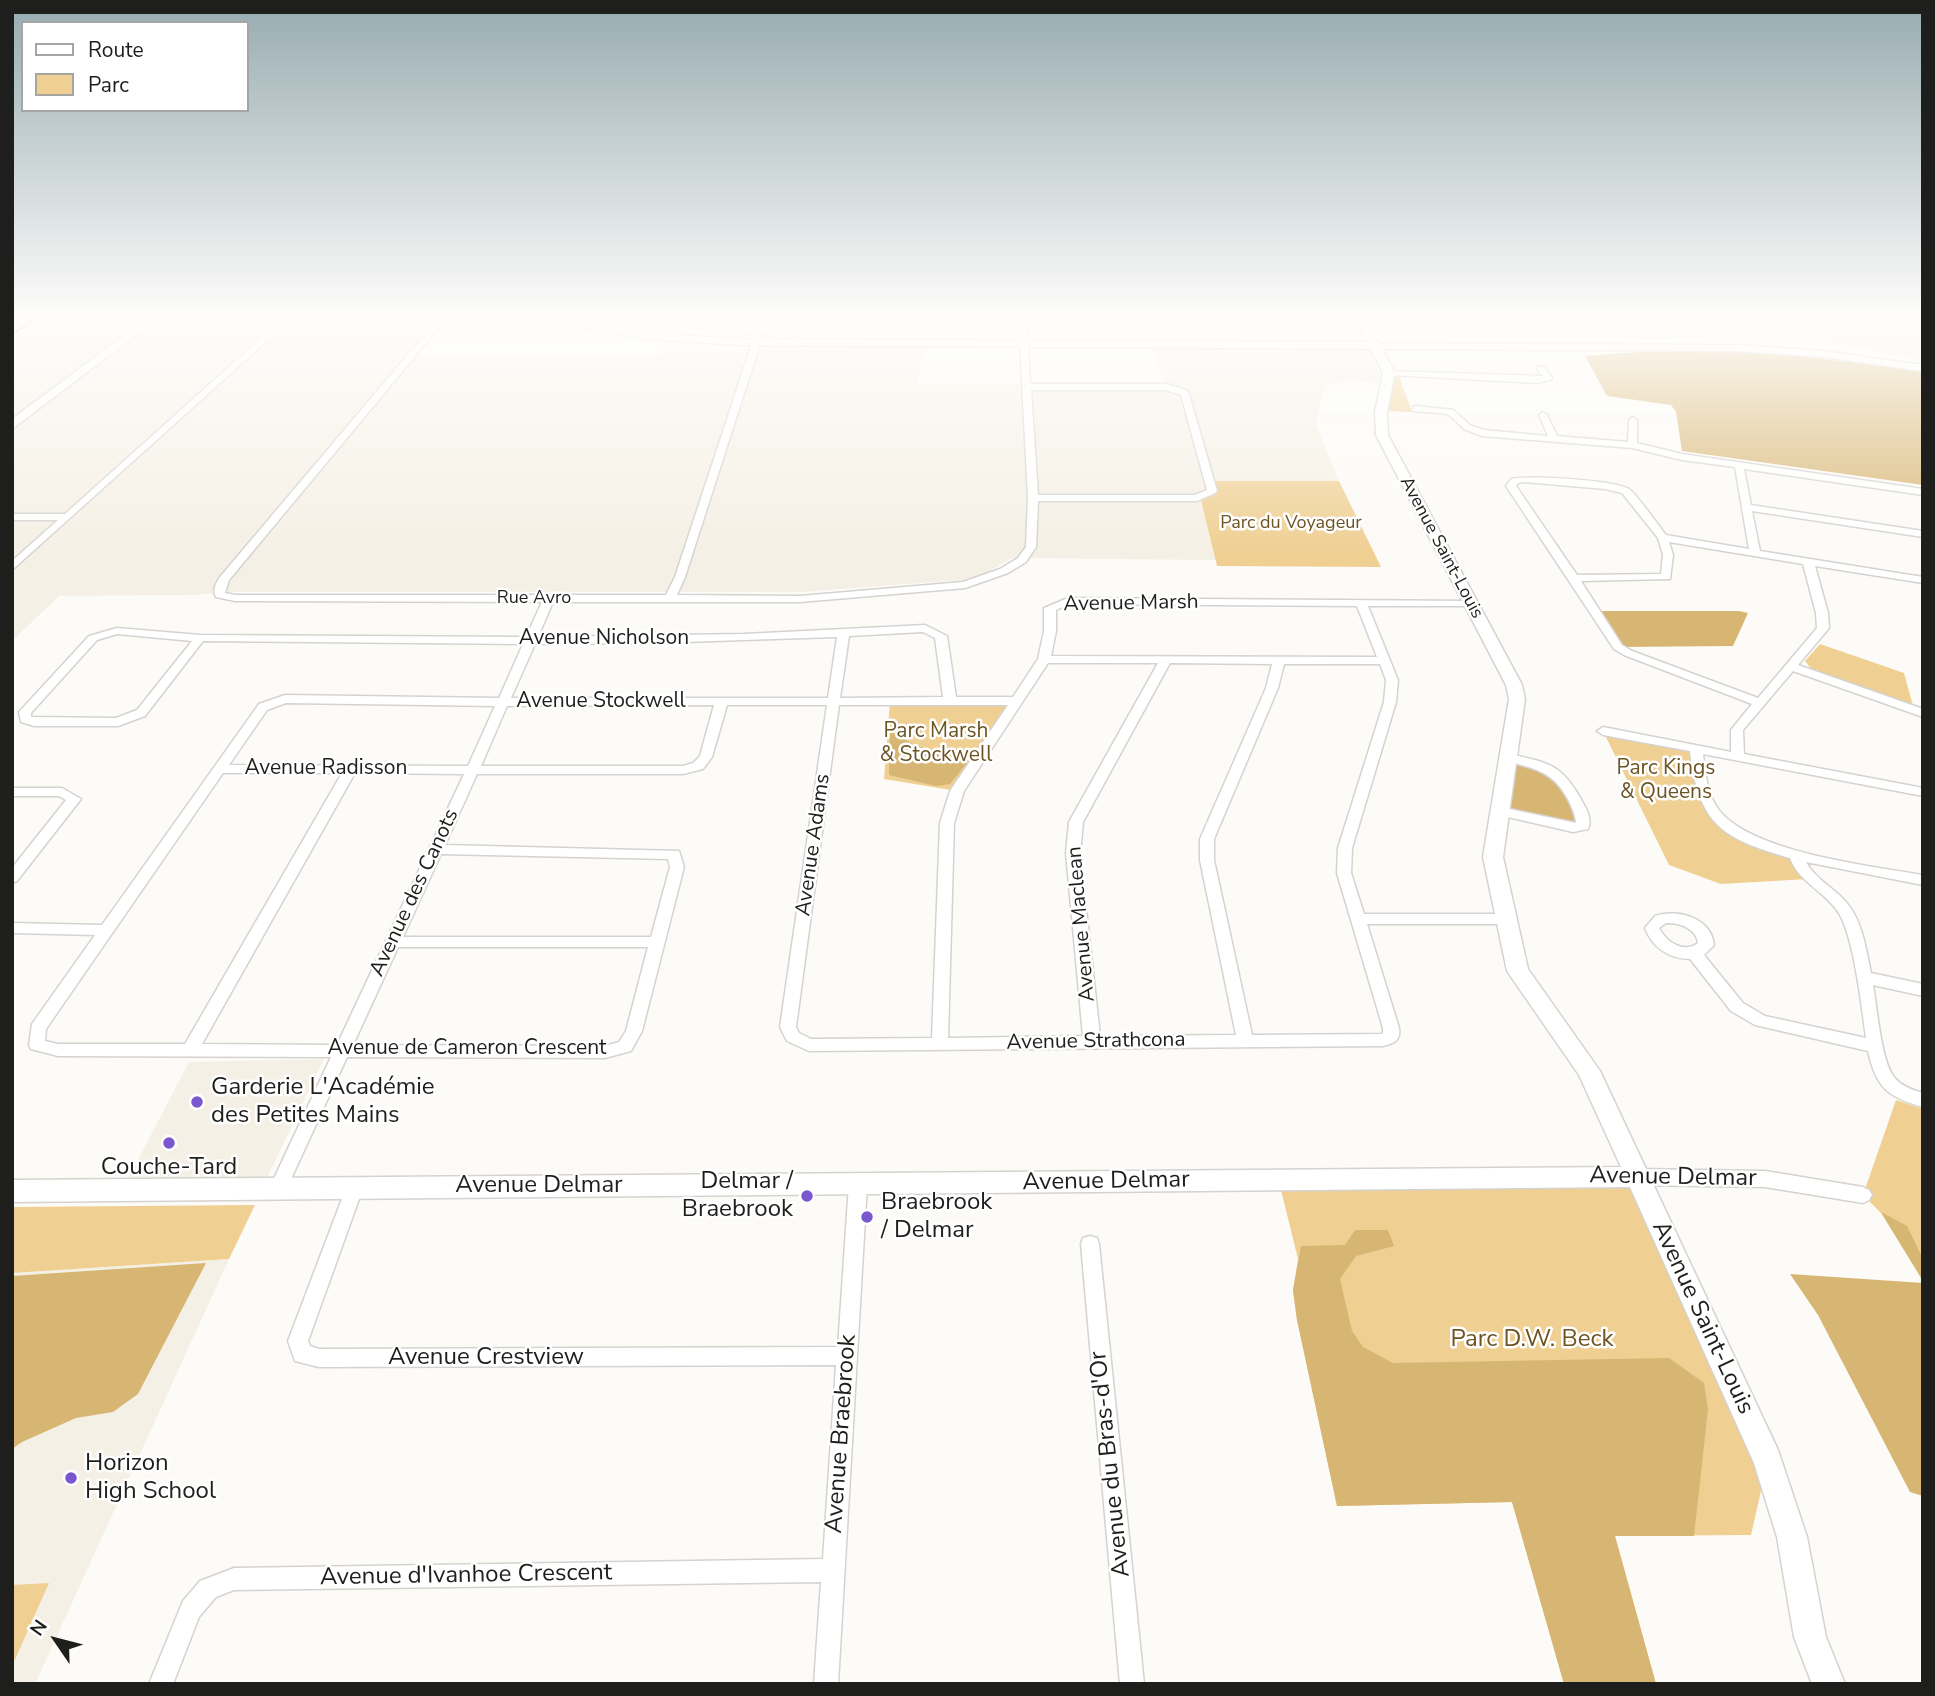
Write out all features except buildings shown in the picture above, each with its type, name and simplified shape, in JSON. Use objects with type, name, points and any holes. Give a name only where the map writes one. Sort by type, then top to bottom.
[{"type":"main road","points":[[12,425],[47,398]]},
{"type":"main road","name":"Avenue Saint-Louis","points":[[1383,398],[1378,423],[1382,435],[1468,603],[1514,685],[1517,699],[1493,858],[1518,971],[1588,1071],[1768,1460],[1791,1537],[1810,1637],[1829,1684]]},
{"type":"main road","name":"Avenue Delmar","points":[[12,1191],[1636,1177]]},
{"type":"street","points":[[12,567],[199,398]]},
{"type":"street","name":"Rue Avro","points":[[376,398],[224,579],[219,592],[224,596],[800,599],[965,585],[986,580],[1022,560],[1031,547],[1033,498],[1027,398]]},
{"type":"street","points":[[670,598],[680,577],[738,398]]},
{"type":"street","points":[[1033,498],[1197,498],[1212,491],[1186,398]]},
{"type":"street","points":[[1416,409],[1450,412],[1467,427],[1482,433],[1632,445],[1682,457],[1923,492]]},
{"type":"street","points":[[1543,415],[1554,439]]},
{"type":"street","points":[[1632,445],[1633,420]]},
{"type":"street","points":[[1739,466],[1755,552]]},
{"type":"street","points":[[1574,578],[1666,577],[1668,555],[1663,538],[1625,491],[1605,486],[1524,479],[1514,481],[1511,486],[1618,647],[1760,703]]},
{"type":"street","points":[[1747,507],[1923,534]]},
{"type":"street","points":[[12,517],[67,517]]},
{"type":"street","points":[[1663,538],[1923,580]]},
{"type":"street","points":[[1738,757],[1735,733],[1822,628],[1822,614],[1808,561]]},
{"type":"street","name":"Avenue des Canots","points":[[279,1187],[549,599]]},
{"type":"street","name":"Avenue Marsh","points":[[940,1044],[947,823],[957,792],[1044,659],[1051,631],[1050,608],[1068,601],[1468,603]]},
{"type":"street","points":[[1361,603],[1392,680],[1390,702],[1345,848],[1345,873],[1360,919],[1506,919]]},
{"type":"street","name":"Avenue Nicholson","points":[[200,638],[141,713],[131,719],[118,722],[46,722],[25,719],[25,712],[93,638],[117,631],[200,638],[531,639],[791,638],[925,628],[941,636],[950,701]]},
{"type":"street","name":"Avenue Adams","points":[[809,1045],[793,1037],[788,1027],[843,635]]},
{"type":"street","points":[[1044,659],[1385,661]]},
{"type":"street","name":"Avenue Maclean","points":[[1092,1042],[1073,853],[1076,822],[1165,660]]},
{"type":"street","points":[[1245,1040],[1207,860],[1207,839],[1272,688],[1279,661]]},
{"type":"street","points":[[1791,666],[1923,713]]},
{"type":"street","name":"Avenue Stockwell","points":[[218,769],[263,707],[285,699],[721,703],[1016,701]]},
{"type":"street","name":"Avenue Radisson","points":[[37,1045],[38,1028],[218,769],[683,770],[698,766],[706,757],[721,703]]},
{"type":"street","points":[[1603,731],[1923,792]]},
{"type":"street","points":[[1696,749],[1704,795],[1713,813],[1733,829],[1755,841],[1796,854],[1923,880]]},
{"type":"street","points":[[1500,811],[1573,828],[1583,826],[1584,818],[1564,779],[1557,772],[1542,765],[1509,758]]},
{"type":"street","points":[[191,1049],[351,769]]},
{"type":"street","points":[[12,792],[62,792],[74,799],[12,878]]},
{"type":"street","name":"Avenue de Cameron Crescent","points":[[37,1045],[58,1050],[605,1052],[625,1046],[634,1031],[677,867],[674,854],[435,849]]},
{"type":"street","points":[[1796,854],[1798,865],[1808,879],[1844,908],[1850,920],[1864,977],[1878,1064],[1887,1081],[1915,1098]]},
{"type":"street","name":"Avenue Strathcona","points":[[809,1045],[1383,1040],[1392,1036],[1391,1028],[1360,919]]},
{"type":"street","points":[[12,928],[106,929]]},
{"type":"street","points":[[391,942],[657,942]]},
{"type":"street","points":[[1694,953],[1745,1014],[1761,1021],[1876,1047]]},
{"type":"street","points":[[1864,977],[1923,990]]},
{"type":"street","name":"Avenue Delmar","points":[[1636,1177],[1765,1179],[1863,1195]]},
{"type":"street","name":"Avenue Braebrook","points":[[826,1684],[858,1184]]},
{"type":"street","name":"Avenue Crestview","points":[[354,1188],[298,1341],[302,1354],[319,1358],[848,1356]]},
{"type":"street","name":"Avenue du Bras-d'Or","points":[[1090,1244],[1132,1684]]},
{"type":"street","name":"Avenue d'Ivanhoe Crescent","points":[[161,1684],[191,1609],[208,1589],[234,1579],[833,1570]]},
{"type":"shaded area","points":[[12,398],[1322,398],[1316,424],[1339,481],[1215,481],[1217,493],[1201,502],[1215,560],[1012,558],[975,579],[801,592],[234,592],[59,596],[12,641]]},
{"type":"shaded area","points":[[1622,398],[1923,398],[1923,485],[1682,451],[1676,412],[1671,405]]},
{"type":"shaded area","points":[[1598,611],[1748,613],[1733,646],[1618,647]]},
{"type":"shaded area","points":[[897,723],[902,725],[903,738],[910,743],[967,763],[950,784],[936,786],[889,775],[890,726]]},
{"type":"shaded area","points":[[1509,758],[1557,772],[1583,826],[1500,811]]},
{"type":"shaded area","points":[[324,1059],[267,1178],[129,1177],[189,1062]]},
{"type":"shaded area","points":[[1881,1212],[1907,1226],[1923,1259],[1923,1281]]},
{"type":"shaded area","points":[[1355,1230],[1388,1230],[1394,1246],[1356,1256],[1340,1279],[1352,1331],[1363,1347],[1393,1363],[1669,1358],[1704,1383],[1708,1409],[1694,1536],[1615,1536],[1656,1684],[1564,1684],[1512,1502],[1337,1506],[1293,1290],[1301,1246],[1345,1245]]},
{"type":"shaded area","name":"Horizon High School","points":[[229,1259],[35,1684],[12,1684],[12,1273]]},
{"type":"shaded area","points":[[206,1263],[138,1394],[113,1412],[76,1418],[12,1449],[12,1276]]},
{"type":"shaded area","points":[[1790,1274],[1923,1283],[1923,1496],[1910,1492],[1818,1315]]},
{"type":"green space","points":[[1388,398],[1407,398],[1412,412],[1383,411]]},
{"type":"green space","name":"Parc du Voyageur","points":[[1214,481],[1339,481],[1381,567],[1217,566],[1201,501],[1217,493]]},
{"type":"green space","points":[[1820,644],[1904,673],[1913,706],[1812,670],[1805,661]]},
{"type":"green space","name":"Parc Marsh & Stockwell","points":[[890,701],[1016,701],[957,791],[884,779]]},
{"type":"green space","name":"Parc Kings & Queens","points":[[1603,731],[1696,749],[1704,795],[1733,829],[1796,854],[1808,879],[1721,884],[1669,865]]},
{"type":"green space","points":[[1896,1100],[1923,1109],[1923,1281],[1881,1213],[1863,1195]]},
{"type":"green space","name":"Parc D.W. Beck","points":[[1636,1177],[1768,1460],[1751,1535],[1615,1536],[1656,1684],[1564,1684],[1512,1502],[1337,1506],[1297,1320],[1293,1290],[1298,1259],[1279,1182]]},
{"type":"green space","points":[[255,1205],[229,1259],[12,1273],[12,1207]]},
{"type":"green space","points":[[49,1583],[12,1666],[12,1585]]},
{"type":"place","name":"Garderie L'Académie des Petites Mains","points":[[197,1102]]},
{"type":"place","name":"Couche-Tard","points":[[169,1143]]},
{"type":"place","name":"Delmar / Braebrook","points":[[807,1196]]},
{"type":"place","name":"Braebrook / Delmar","points":[[867,1217]]},
{"type":"place","name":"Horizon High School","points":[[71,1478]]}]
